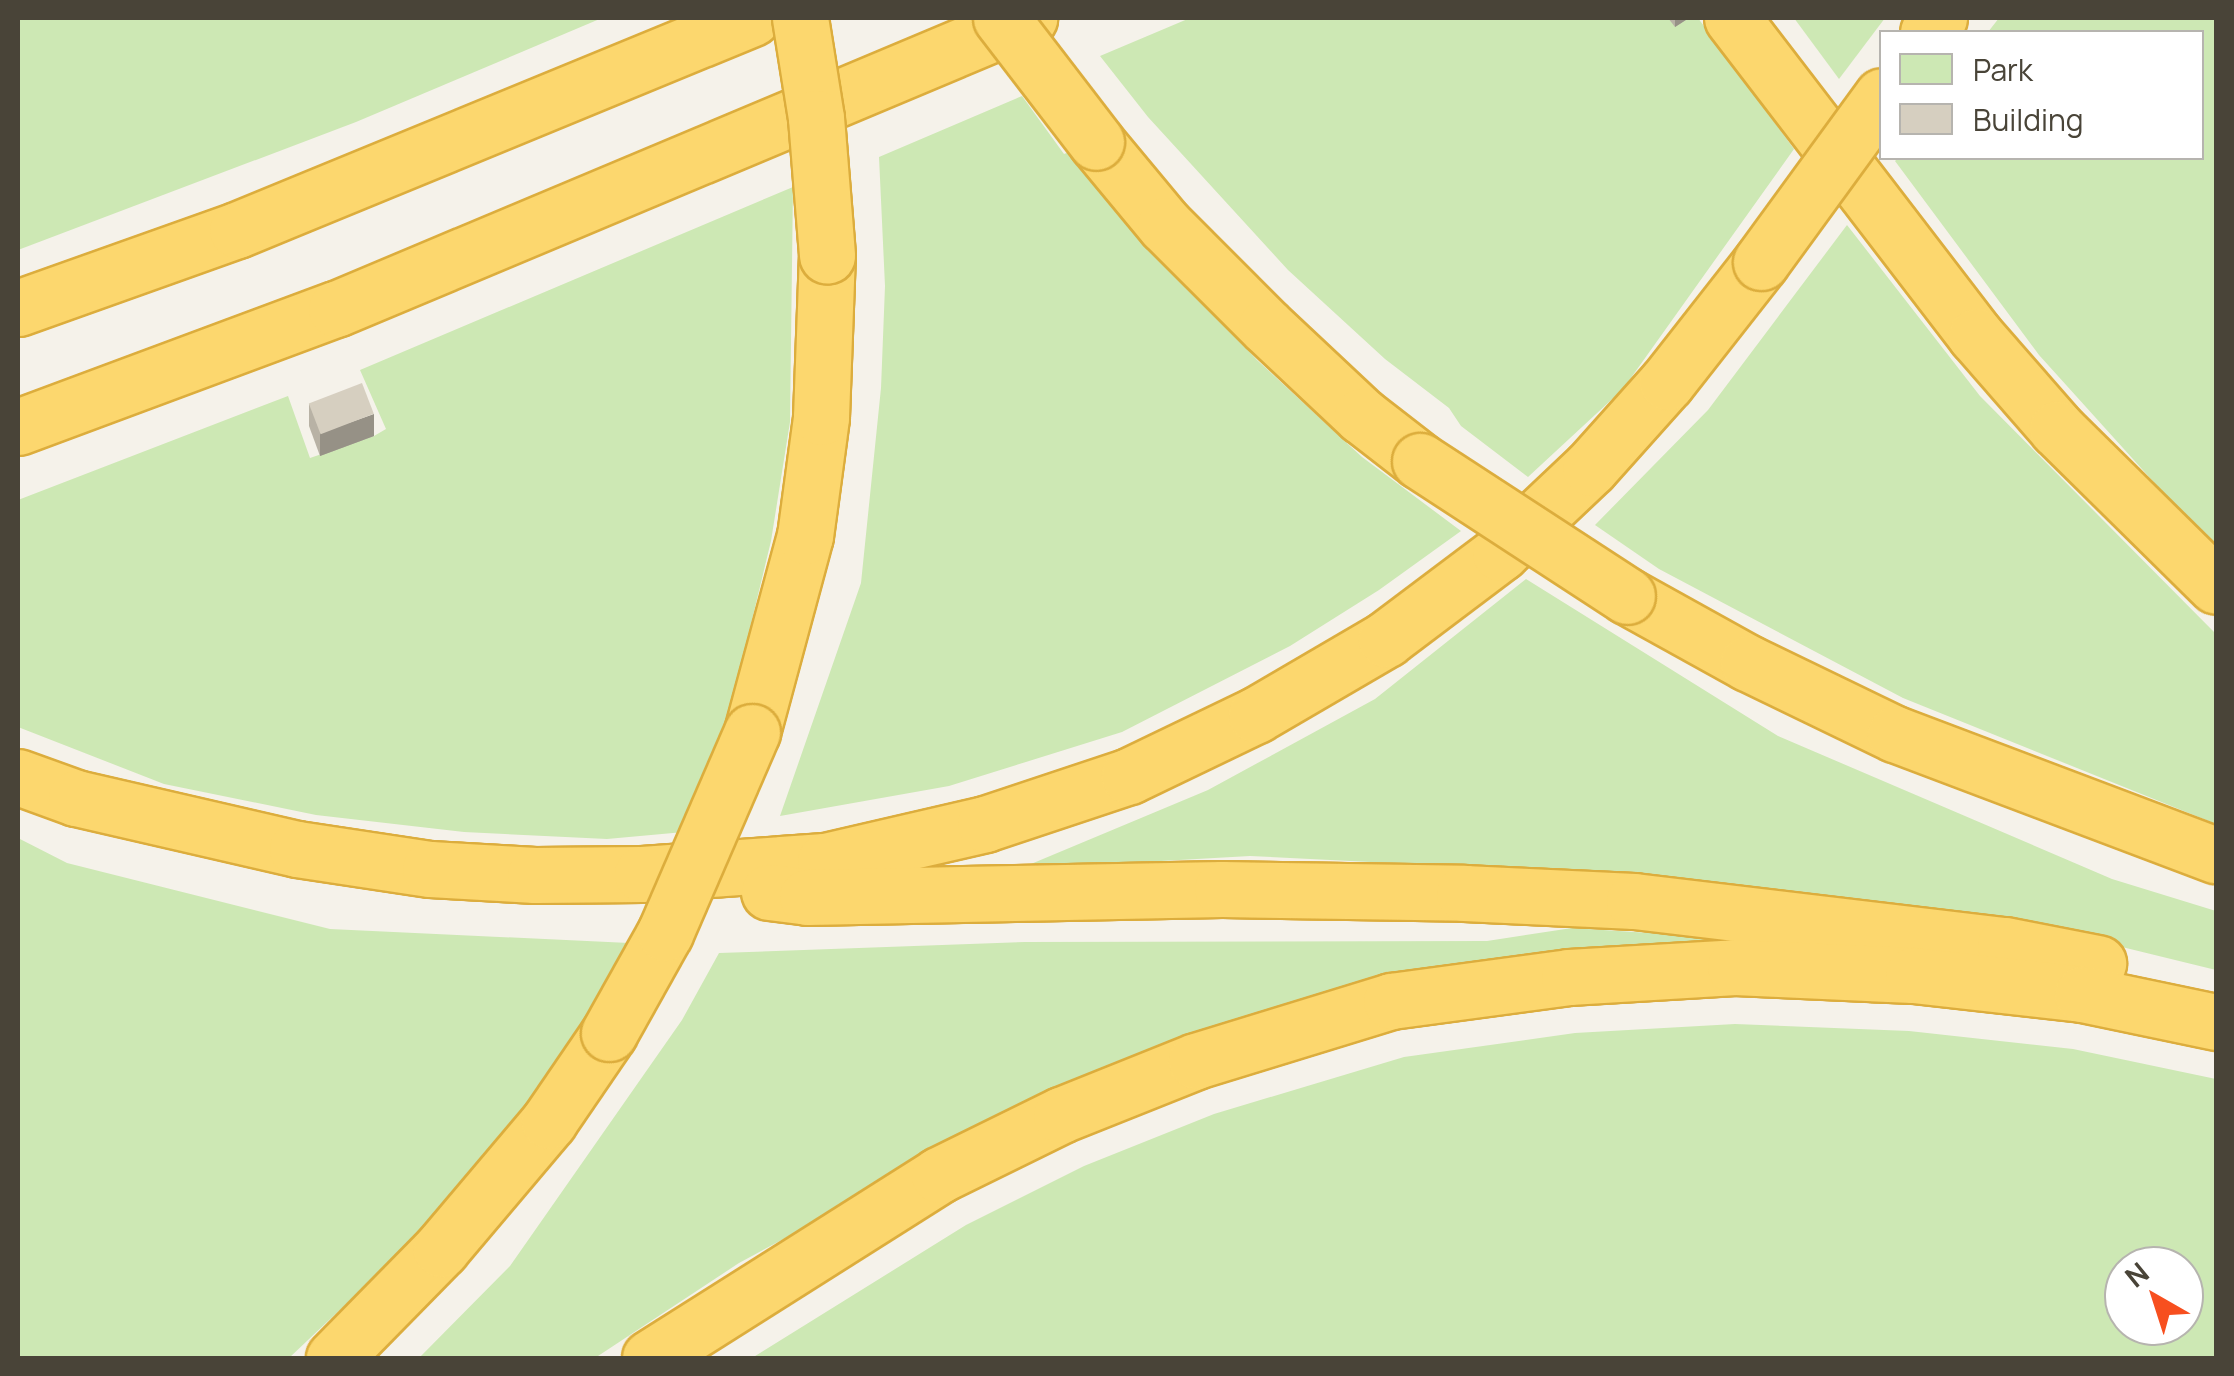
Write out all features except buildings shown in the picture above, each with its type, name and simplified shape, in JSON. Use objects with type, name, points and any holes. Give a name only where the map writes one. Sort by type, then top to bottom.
[{"type":"highway","points":[[18,308],[238,230],[752,18]]},
{"type":"highway","points":[[334,1358],[477,1207],[549,1121],[609,1033],[665,933],[752,732],[805,536],[821,417],[826,256],[816,118],[800,18]]},
{"type":"highway","points":[[1001,18],[1165,225],[1362,416],[1420,462],[1627,596],[1748,663],[1895,734],[2216,855]]},
{"type":"highway","points":[[18,427],[336,309],[1029,18]]},
{"type":"highway","points":[[1732,18],[1976,336],[2081,454],[2216,586]]},
{"type":"highway","points":[[18,776],[76,798],[297,849],[430,868],[534,875],[642,874],[826,861],[985,824],[1129,776],[1256,715],[1386,639],[1500,553],[1590,468],[1642,411],[1760,262],[1879,100]]},
{"type":"highway","points":[[642,874],[806,898],[1222,889],[1464,892],[1634,902],[2005,945],[2216,987]]},
{"type":"highway","points":[[650,1358],[939,1176],[1061,1115],[1196,1061],[1391,1001],[1569,977],[1735,968],[1913,975],[1988,983],[2082,994],[2216,1022]]},
{"type":"green space","points":[[18,18],[602,18],[356,122],[18,250]]},
{"type":"green space","points":[[1190,18],[1698,18],[1794,149],[1623,389],[1528,477],[1461,426],[1449,408],[1385,359],[1288,270],[1148,117],[1100,56]]},
{"type":"green space","points":[[1794,18],[1885,18],[1839,79]]},
{"type":"green space","points":[[1999,18],[2216,18],[2216,551],[2039,355],[1895,161],[2204,160],[2204,30],[1990,30]]},
{"type":"green space","points":[[1022,96],[1064,154],[1072,151],[1257,360],[1362,457],[1461,531],[1379,590],[1290,646],[1122,732],[949,786],[780,816],[861,583],[881,388],[885,286],[879,157]]},
{"type":"green space","points":[[793,187],[790,422],[771,541],[725,732],[684,832],[607,839],[464,832],[316,815],[164,784],[18,727],[18,500],[288,396],[310,458],[374,436],[386,429],[360,370]]},
{"type":"green space","points":[[1847,225],[1980,396],[2216,634],[2216,824],[1903,698],[1659,569],[1595,525],[1708,410]]},
{"type":"green space","points":[[1526,579],[1778,736],[2112,879],[2216,911],[2216,970],[2077,936],[1652,876],[1250,856],[1019,869],[1208,790],[1375,699]]},
{"type":"green space","points":[[18,838],[67,863],[330,929],[629,943],[573,1037],[476,1181],[289,1358],[18,1358]]},
{"type":"green space","points":[[1572,928],[1759,940],[1036,1103],[739,1263],[595,1358],[419,1358],[510,1266],[682,1020],[719,953],[1025,942],[1487,941]]},
{"type":"green space","points":[[1735,1024],[1909,1031],[2073,1049],[2216,1079],[2216,1358],[752,1358],[966,1225],[1084,1166],[1214,1114],[1404,1057],[1575,1033]]}]
